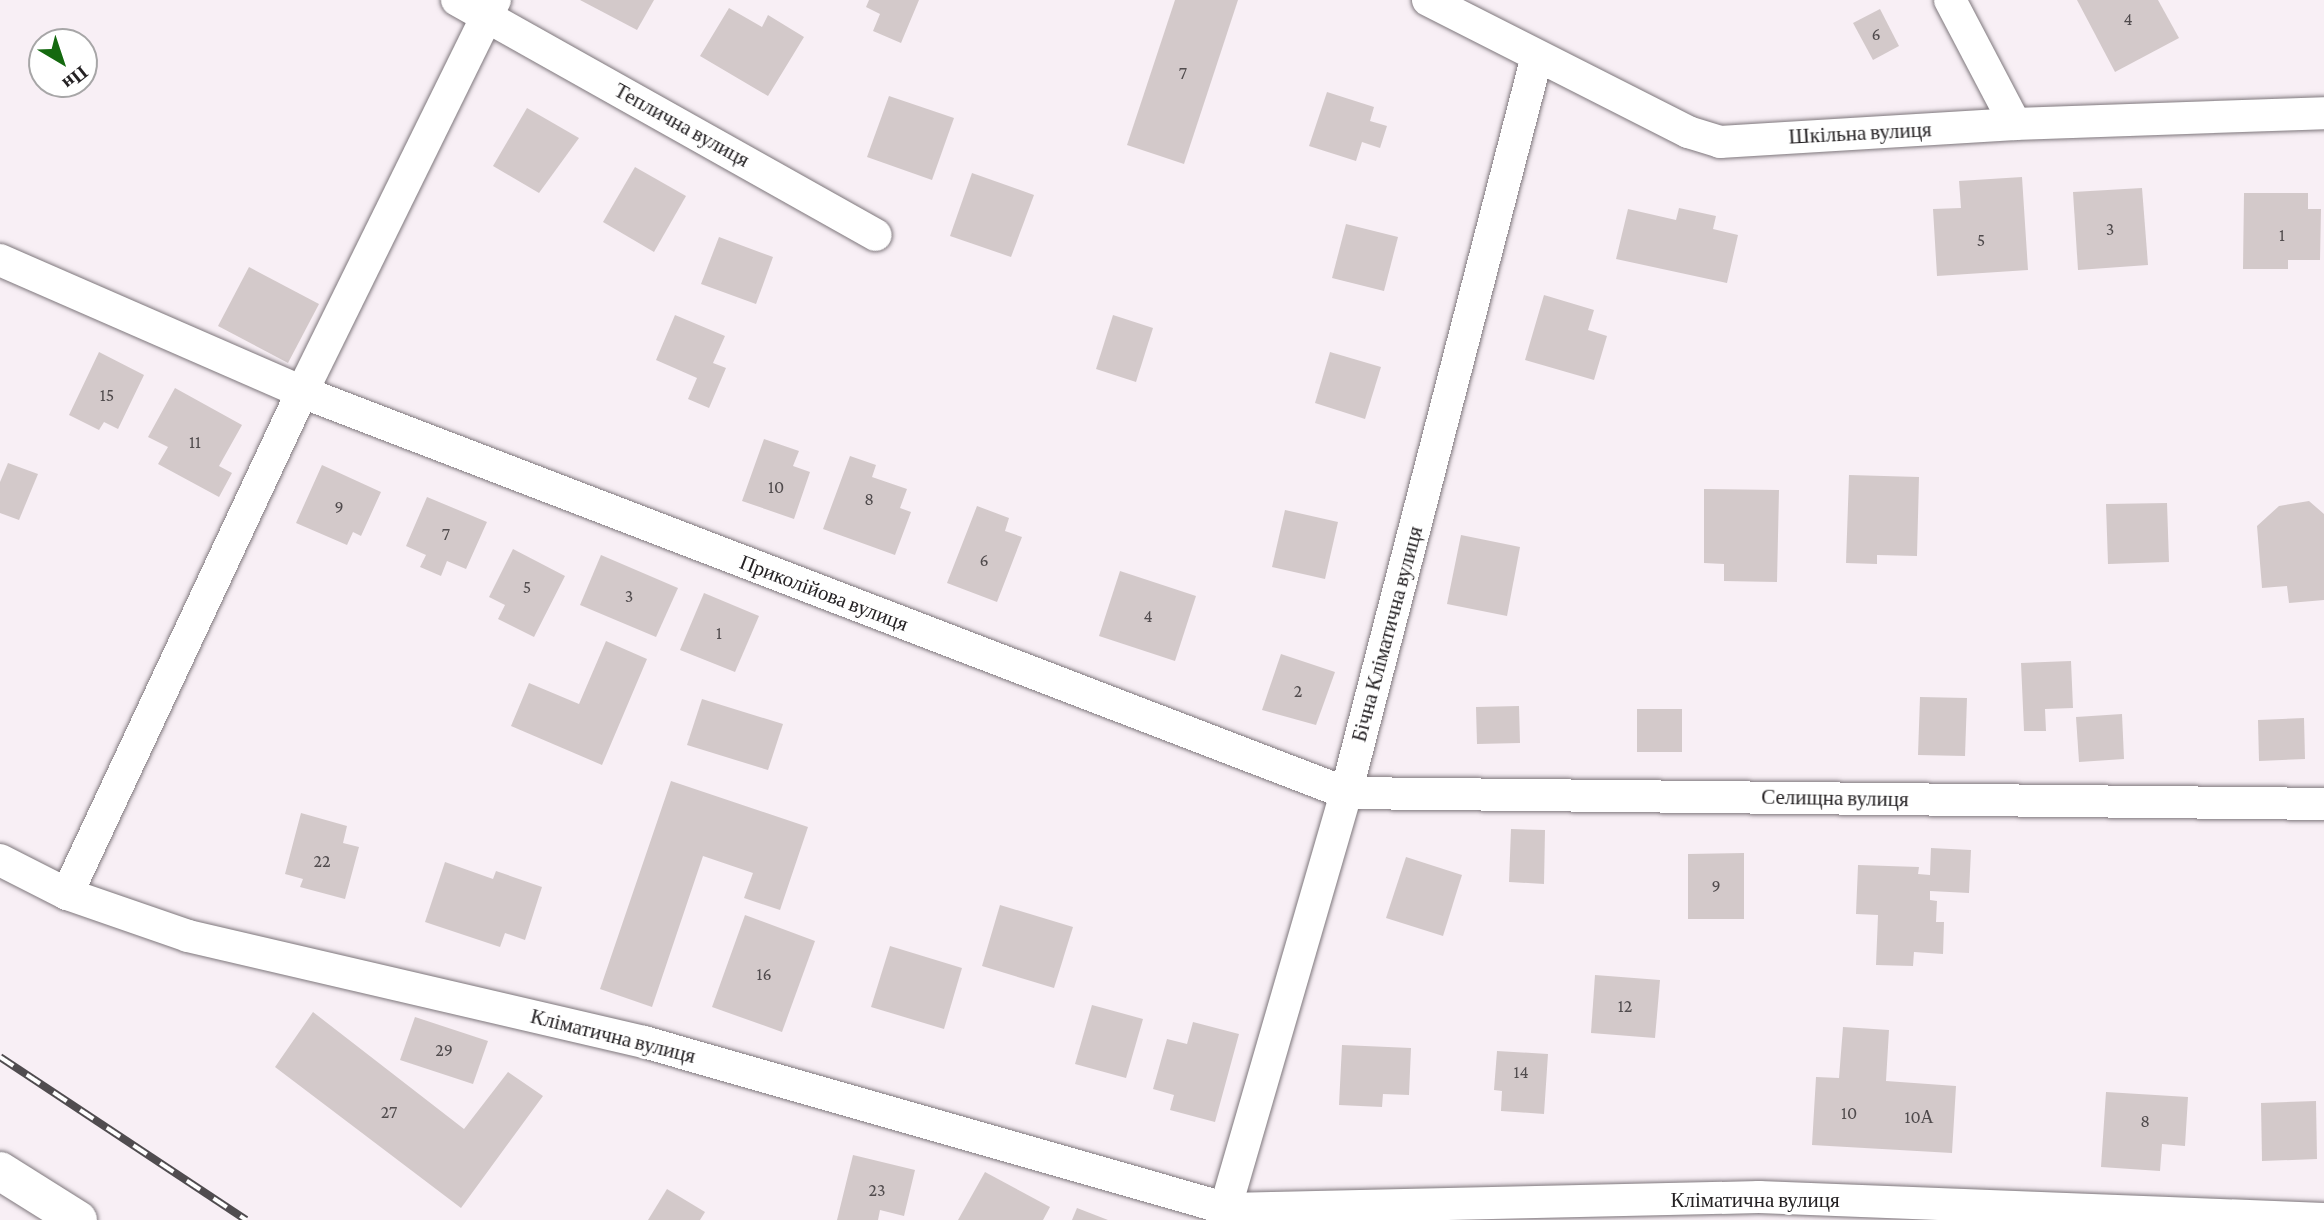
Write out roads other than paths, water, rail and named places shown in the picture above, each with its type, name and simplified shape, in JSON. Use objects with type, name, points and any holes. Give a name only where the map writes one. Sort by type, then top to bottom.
[{"type":"main road","points":[[0,1171],[78,1220]]},
{"type":"street","name":"Теплична вулиця","points":[[457,0],[491,8],[876,235]]},
{"type":"street","name":"Шкільна вулиця","points":[[1428,0],[1688,132],[1720,142],[2015,124],[2324,113]]},
{"type":"street","points":[[1950,0],[2015,124]]},
{"type":"street","points":[[67,894],[302,392],[491,8]]},
{"type":"street","name":"Бічна Кліматична вулиця","points":[[1225,1215],[1346,793],[1537,56]]},
{"type":"street","name":"Приколійова вулиця","points":[[0,260],[302,392],[1346,793]]},
{"type":"street","name":"Селищна вулиця","points":[[1346,793],[2324,804]]},
{"type":"street","name":"Кліматична вулиця","points":[[0,860],[67,894],[188,936],[644,1042],[1225,1215],[1759,1197],[2324,1219]]},
{"type":"railway","points":[[0,1057],[246,1220]]}]
